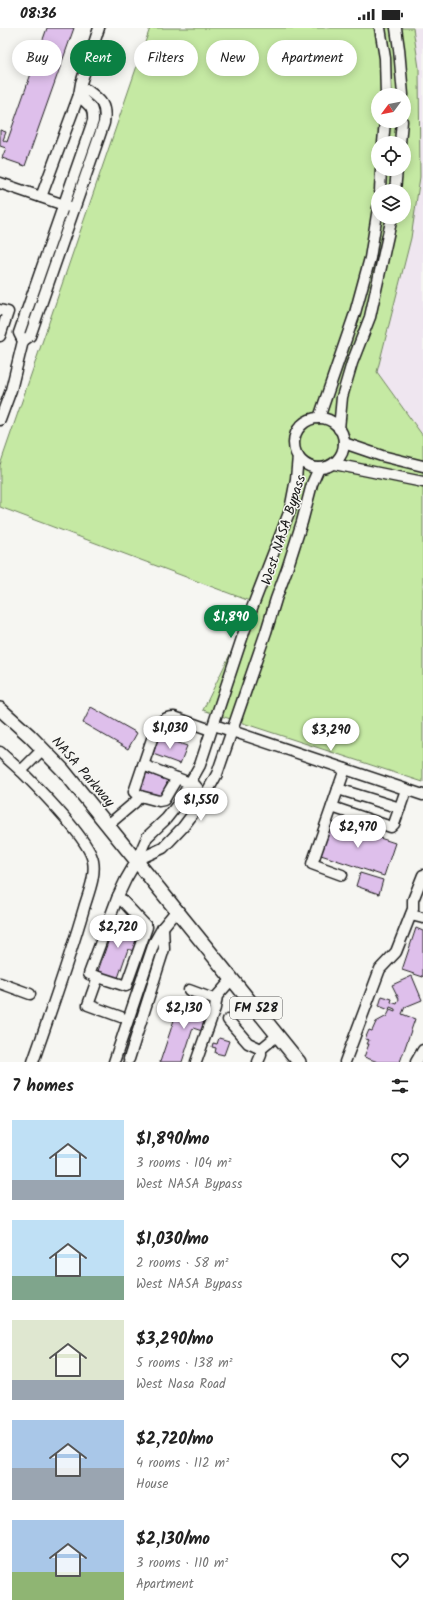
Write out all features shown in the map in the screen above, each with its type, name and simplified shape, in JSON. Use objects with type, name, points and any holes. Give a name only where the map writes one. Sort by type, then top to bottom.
[{"type":"main road","name":"NASA Parkway","points":[[0,709],[44,749],[137,860]]},
{"type":"main road","name":"FM 528","points":[[137,860],[299,1062]]},
{"type":"street","points":[[41,197],[79,95],[81,83],[99,28]]},
{"type":"street","points":[[380,28],[385,58],[386,88]]},
{"type":"street","points":[[396,28],[402,88]]},
{"type":"street","points":[[0,420],[11,390],[23,341],[19,333],[69,206],[93,121],[92,109],[90,105],[83,101],[79,95]]},
{"type":"street","points":[[0,183],[69,206]]},
{"type":"street","points":[[334,464],[340,458],[343,451],[343,436],[339,428],[334,423],[319,418],[355,313],[370,258],[375,224]]},
{"type":"street","points":[[339,428],[342,397],[352,363],[370,317],[390,224]]},
{"type":"street","points":[[0,310],[8,312],[0,336]]},
{"type":"street","name":"West NASA Bypass","points":[[319,418],[306,422],[297,431],[294,439],[295,448],[303,463],[311,467],[327,467],[334,464]]},
{"type":"street","points":[[344,443],[382,456],[423,466]]},
{"type":"street","name":"West NASA Bypass","points":[[137,860],[147,837],[166,819],[178,804],[200,765],[252,608],[290,510],[296,479],[298,456]]},
{"type":"street","points":[[334,464],[423,482]]},
{"type":"street","name":"West NASA Bypass","points":[[137,860],[164,848],[183,827],[201,803],[217,774],[287,569],[312,484],[319,468]]},
{"type":"street","points":[[177,778],[164,800],[159,801],[140,796],[134,792],[156,727],[168,717],[174,717],[212,728],[231,730],[423,795]]},
{"type":"street","points":[[21,771],[44,749]]},
{"type":"street","points":[[0,752],[43,793],[84,841],[93,861],[93,876],[74,943],[33,1062]]},
{"type":"street","points":[[143,765],[191,783],[198,788],[201,803]]},
{"type":"street","points":[[342,875],[312,864],[345,769]]},
{"type":"street","points":[[338,789],[399,812]]},
{"type":"street","points":[[332,807],[391,827],[394,824],[399,812],[406,790]]},
{"type":"street","points":[[108,825],[140,796]]},
{"type":"street","points":[[118,896],[147,927],[126,986],[89,974],[118,896],[137,860]]},
{"type":"street","points":[[345,1062],[380,969],[396,952],[420,892],[423,875]]},
{"type":"street","points":[[114,1062],[154,943],[177,910]]},
{"type":"street","points":[[411,915],[423,918]]},
{"type":"street","points":[[129,1059],[164,948],[163,928]]},
{"type":"street","points":[[143,938],[154,943]]},
{"type":"street","points":[[98,977],[88,1005],[121,1017]]},
{"type":"street","points":[[196,1062],[215,1008],[217,996],[232,979]]},
{"type":"street","points":[[0,983],[30,994]]},
{"type":"street","points":[[189,990],[216,1000]]},
{"type":"street","points":[[228,1020],[248,1043],[261,1049]]},
{"type":"street","points":[[261,1049],[278,1035]]},
{"type":"street","points":[[258,1062],[261,1055],[261,1049]]},
{"type":"street","points":[[416,1062],[423,1050]]},
{"type":"shaded area","points":[[413,28],[423,28],[423,436],[377,372],[411,238],[419,68]]},
{"type":"green space","points":[[150,28],[413,28],[419,68],[420,177],[411,238],[377,372],[423,436],[423,782],[203,710],[255,603],[0,507],[0,465],[134,75],[134,76],[198,76],[198,40],[146,40]]},
{"type":"building","points":[[47,28],[74,28],[62,62],[62,40],[43,40]]},
{"type":"building","points":[[30,76],[57,76],[25,166],[2,158],[6,148],[0,146],[0,130],[6,132],[3,140],[7,142]]},
{"type":"building","points":[[91,707],[137,733],[128,749],[83,723]]},
{"type":"building","points":[[159,736],[187,746],[180,764],[153,754]]},
{"type":"building","points":[[143,772],[168,780],[162,796],[138,790]]},
{"type":"building","points":[[331,822],[395,843],[384,876],[321,855]]},
{"type":"building","points":[[360,873],[383,880],[379,894],[356,886]]},
{"type":"building","points":[[115,922],[135,929],[133,936],[141,939],[136,952],[128,949],[118,978],[98,971]]},
{"type":"building","points":[[416,928],[423,931],[423,977],[402,970]]},
{"type":"building","points":[[412,976],[422,1000],[405,1007],[402,1014],[415,1019],[400,1062],[378,1062],[364,1057],[369,1044],[367,1044],[369,1040],[365,1039],[369,1030],[372,1031],[376,1022],[387,1016],[390,1010],[395,1012],[395,1009],[390,1007],[389,1010],[379,1006],[382,996],[392,999],[391,1002],[397,1004],[399,999],[392,985]]},
{"type":"building","points":[[181,999],[210,1009],[202,1031],[193,1028],[182,1062],[160,1062]]},
{"type":"building","points":[[219,1038],[229,1041],[224,1055],[215,1053],[216,1048],[212,1047],[213,1043],[217,1044]]}]
